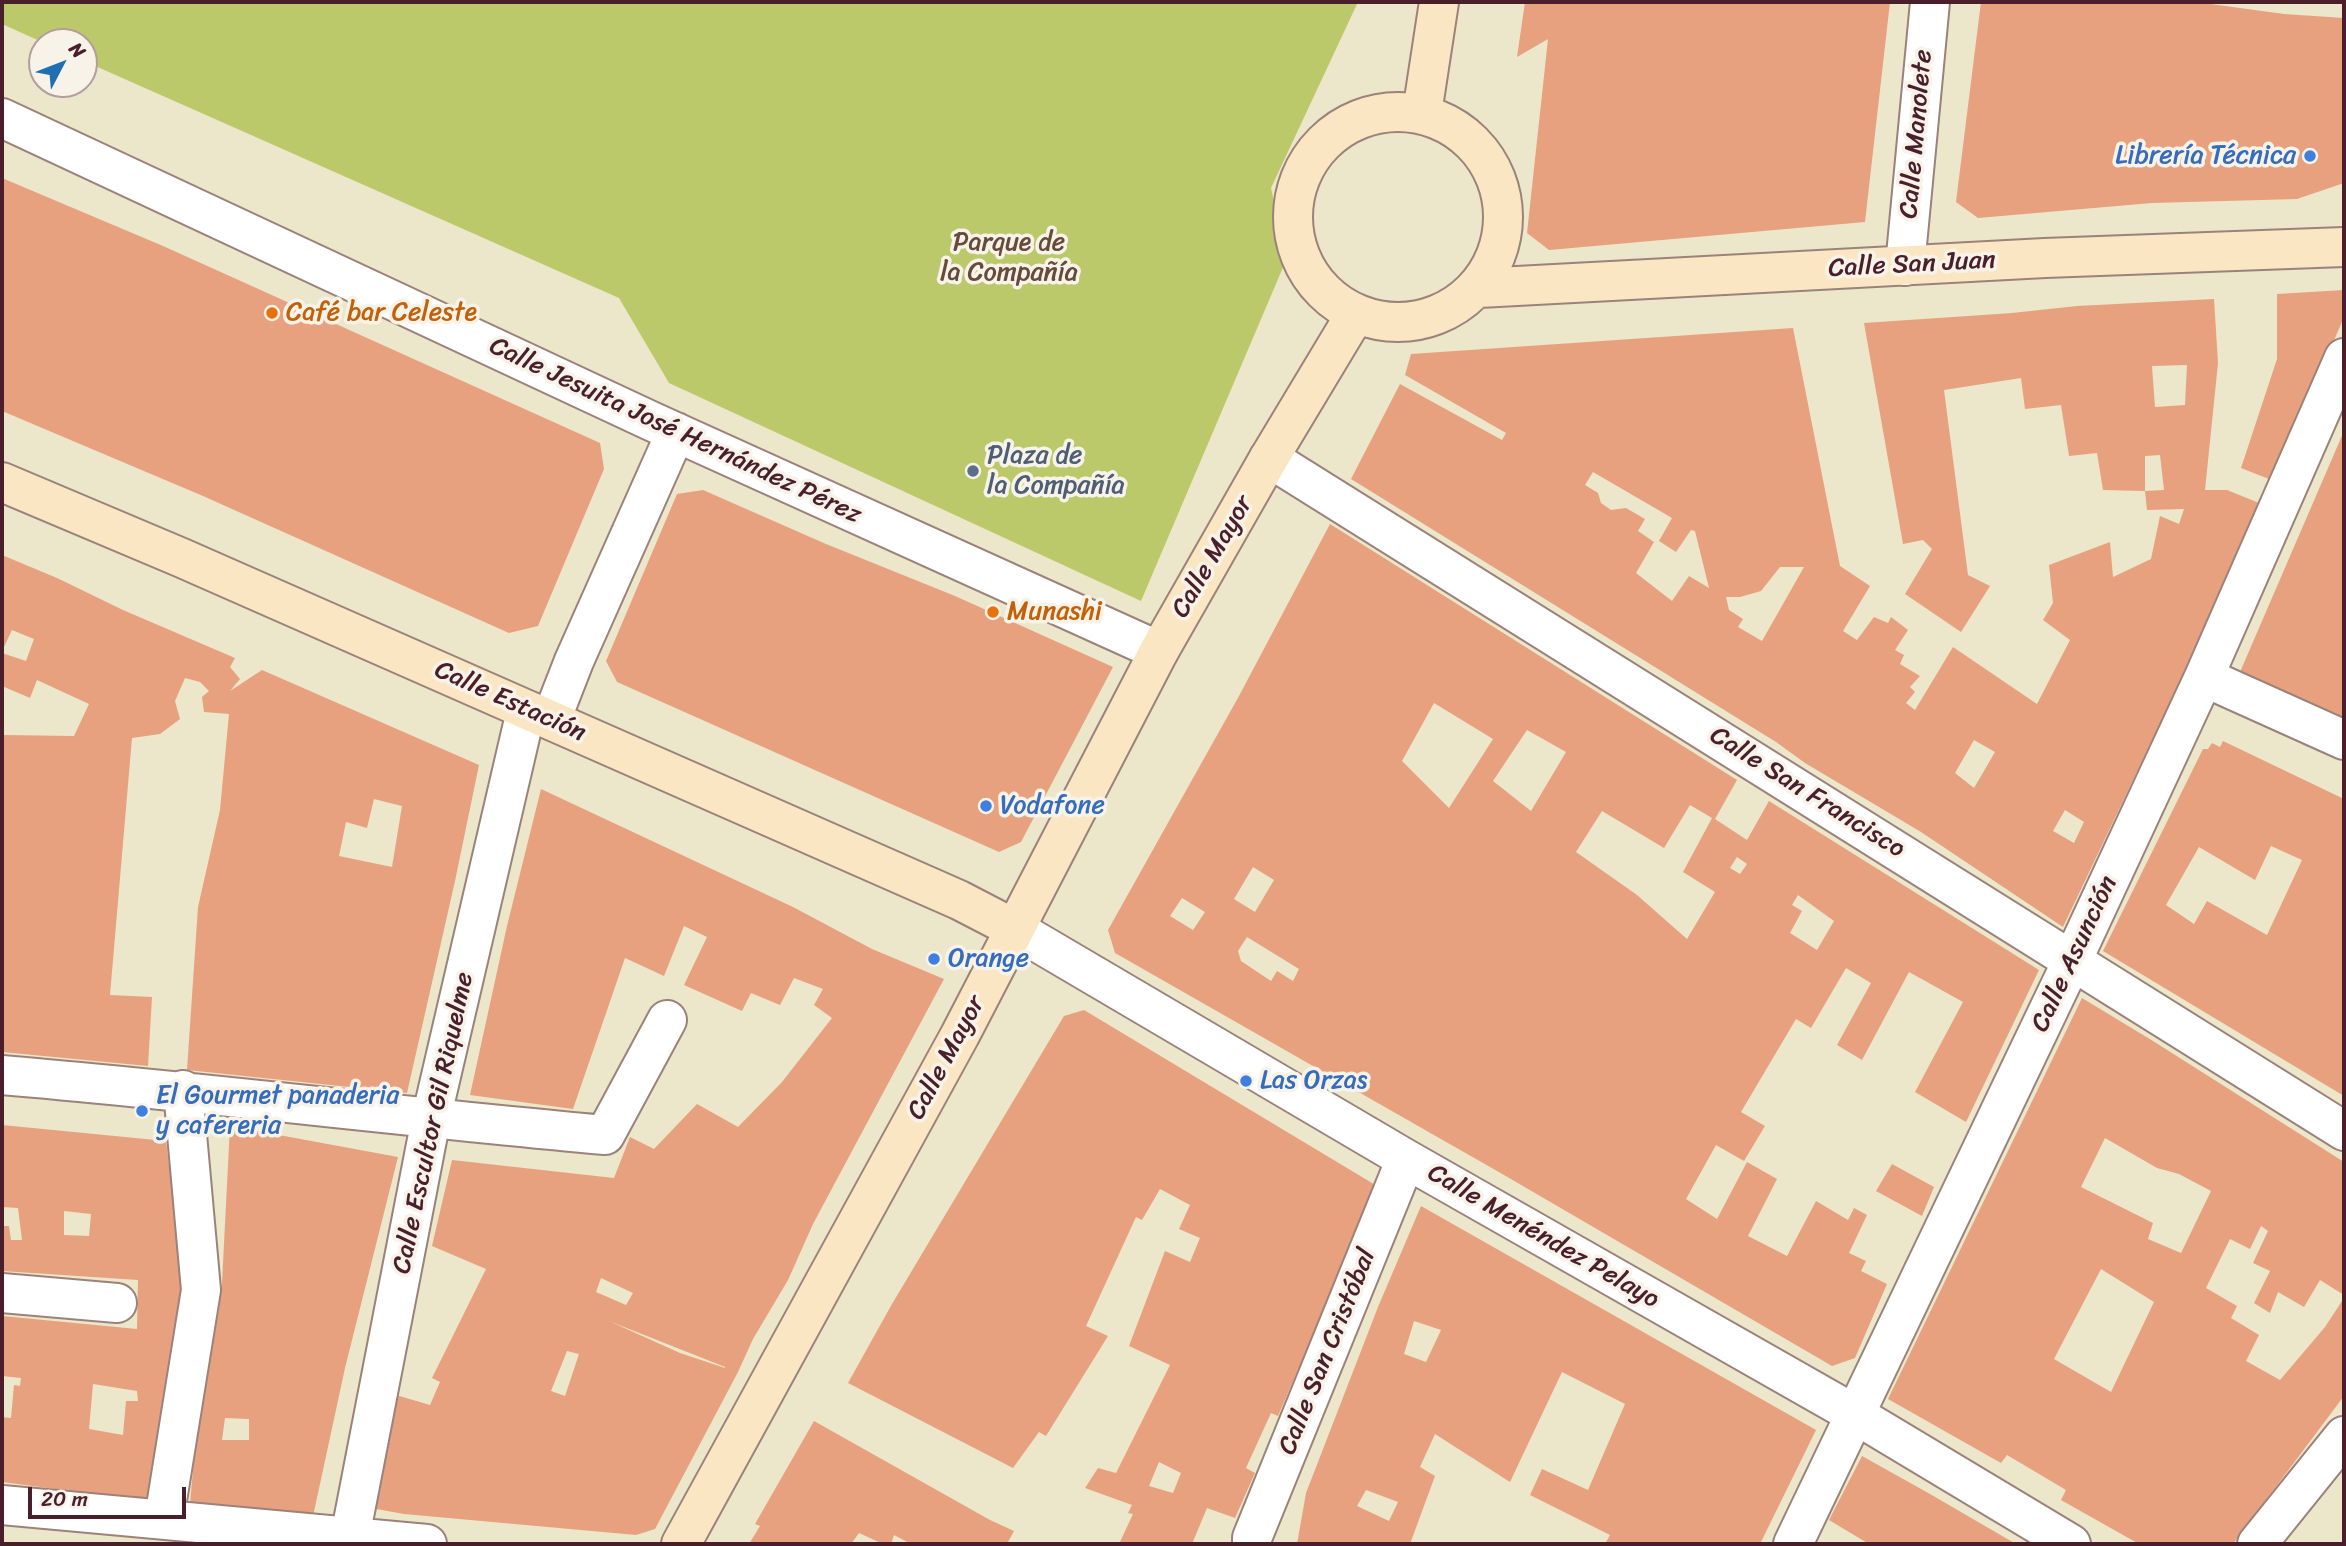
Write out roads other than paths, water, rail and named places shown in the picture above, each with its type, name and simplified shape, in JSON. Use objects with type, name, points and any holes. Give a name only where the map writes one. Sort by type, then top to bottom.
[{"type":"main road","points":[[1422,113],[1439,2]]},
{"type":"main road","points":[[1384,112],[1422,113],[1462,131],[1493,169],[1504,204],[1498,257],[1479,288],[1435,318],[1399,325],[1355,315],[1322,292],[1299,256],[1292,220],[1298,180],[1317,148],[1349,123],[1384,112]]},
{"type":"main road","name":"Calle San Juan","points":[[1479,288],[1905,265],[2344,247]]},
{"type":"main road","name":"Calle Mayor","points":[[681,1544],[960,1035],[1159,651],[1269,458],[1355,315]]},
{"type":"main road","name":"Calle Estación","points":[[2,482],[232,580],[960,900],[1015,929]]},
{"type":"street","name":"Calle Manolete","points":[[1905,265],[1930,2]]},
{"type":"street","name":"Calle Jesuita José Hernández Pérez","points":[[2,118],[676,432],[1159,651]]},
{"type":"street","name":"Calle Asunción","points":[[1793,1544],[2073,959],[2204,677],[2344,358]]},
{"type":"street","name":"Calle Escultor Gil Riquelme","points":[[350,1538],[432,1119],[539,715],[574,662],[676,432]]},
{"type":"street","name":"Calle San Francisco","points":[[1269,458],[2344,1131]]},
{"type":"street","points":[[2204,677],[2344,740]]},
{"type":"street","name":"Calle Menéndez Pelayo","points":[[1015,929],[1406,1159],[1856,1415],[2071,1544]]},
{"type":"street","points":[[2,1074],[183,1090],[432,1119],[605,1135],[667,1020]]},
{"type":"street","points":[[168,1528],[201,1290],[183,1090]]},
{"type":"street","name":"Calle San Cristóbal","points":[[1252,1544],[1252,1538],[1406,1159]]},
{"type":"street","points":[[2,1293],[117,1303]]},
{"type":"street","points":[[2257,1544],[2344,1437]]},
{"type":"street","points":[[2,1505],[168,1528],[427,1544]]},
{"type":"place","name":"Librería Técnica","points":[[2310,156]]},
{"type":"place","name":"Café bar Celeste","points":[[272,313]]},
{"type":"place","name":"Plaza de la Compañía","points":[[973,471]]},
{"type":"place","name":"Munashi","points":[[993,612]]},
{"type":"place","name":"Vodafone","points":[[986,806]]},
{"type":"place","name":"Orange","points":[[934,959]]},
{"type":"place","name":"Las Orzas","points":[[1246,1081]]},
{"type":"place","name":"El Gourmet panaderia y cafereria","points":[[142,1111]]},
{"type":"park label","name":"Parque de la Compañía","points":[[1009,258]]}]
